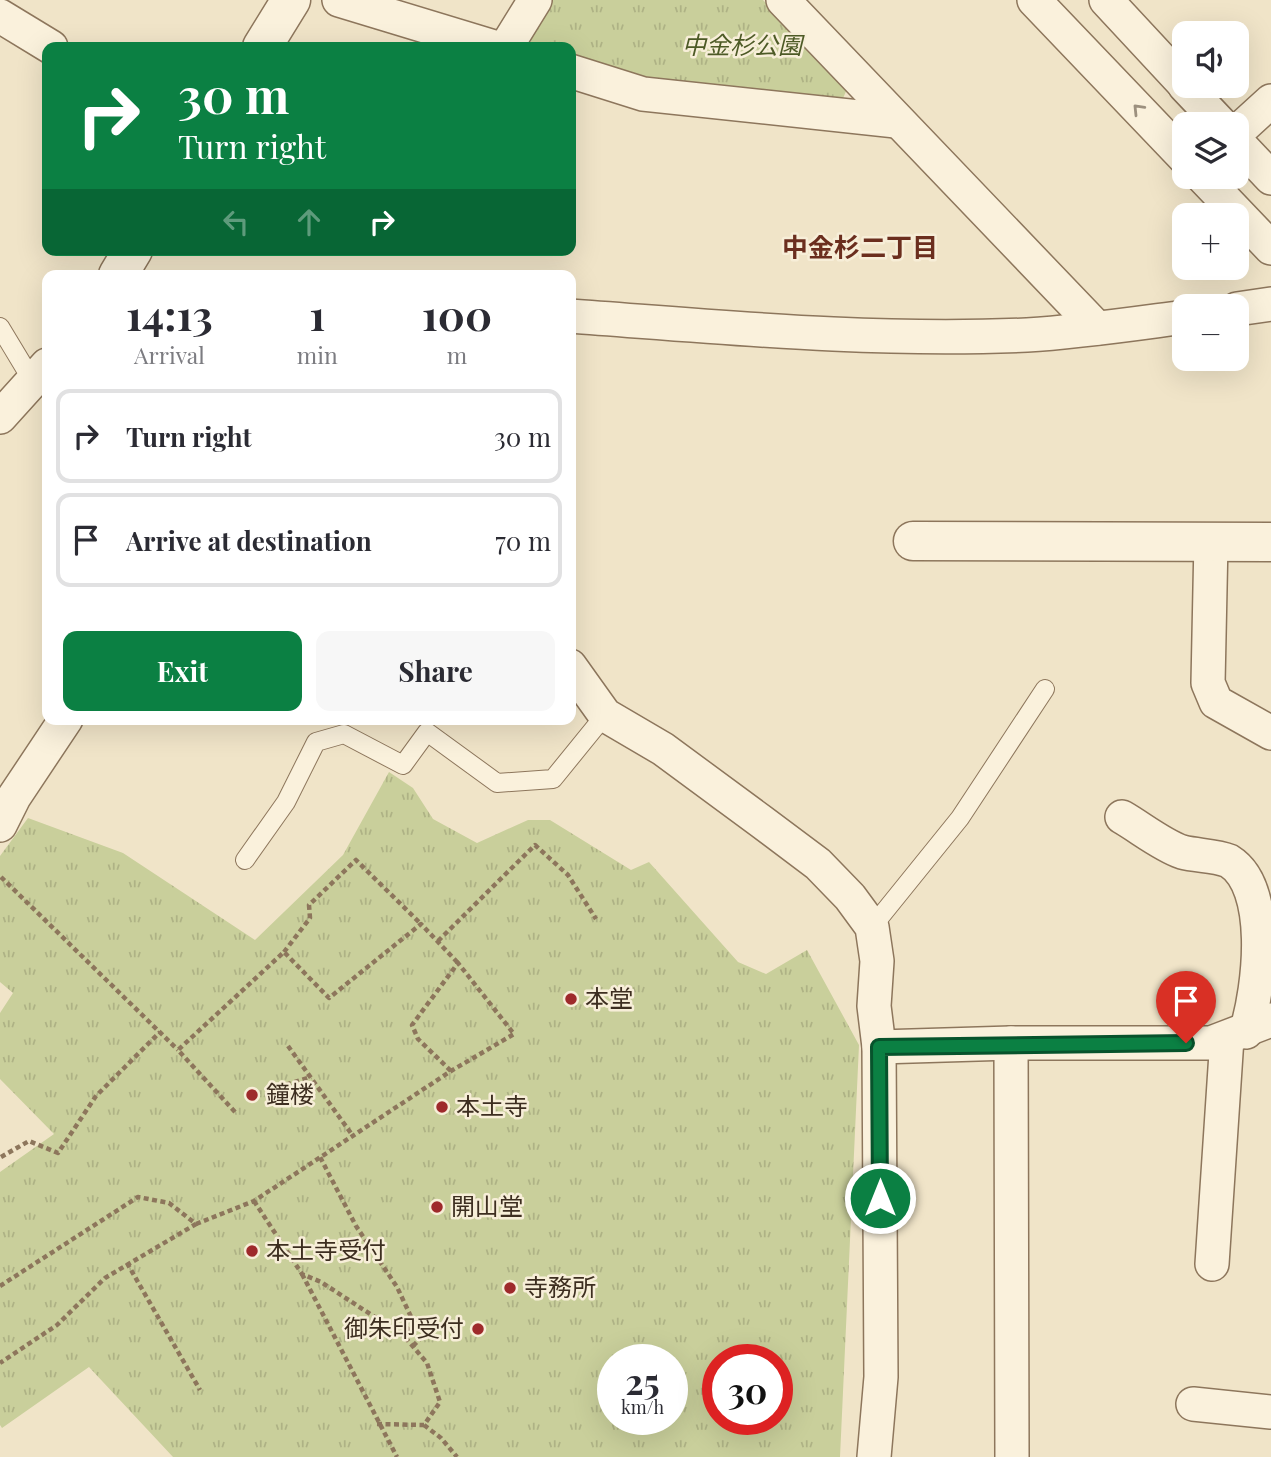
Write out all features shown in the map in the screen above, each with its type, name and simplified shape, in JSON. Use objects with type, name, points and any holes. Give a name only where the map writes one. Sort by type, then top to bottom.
[{"type":"street","points":[[265,42],[291,0]]},
{"type":"street","points":[[339,0],[478,42]]},
{"type":"street","points":[[509,42],[535,0]]},
{"type":"street","points":[[783,0],[1097,328]]},
{"type":"street","points":[[1034,0],[1172,144]]},
{"type":"street","points":[[1105,0],[1172,72]]},
{"type":"street","points":[[0,16],[43,42]]},
{"type":"street","points":[[576,73],[643,93],[896,121]]},
{"type":"street","points":[[1196,98],[1210,112]]},
{"type":"street","points":[[1249,121],[1271,101]]},
{"type":"street","points":[[1249,155],[1271,178]]},
{"type":"street","points":[[1214,189],[1271,248]]},
{"type":"street","points":[[1249,307],[1271,304]]},
{"type":"street","points":[[576,316],[842,335],[1027,335],[1172,319]]},
{"type":"street","points":[[0,416],[40,373]]},
{"type":"street","points":[[913,541],[1271,542]]},
{"type":"street","points":[[1211,541],[1208,683],[1216,702],[1271,733]]},
{"type":"street","points":[[576,674],[605,715],[663,749],[818,864],[850,897],[872,927],[877,961],[874,1006],[879,1047],[881,1377],[874,1457]]},
{"type":"street","points":[[0,825],[14,797],[62,725]]},
{"type":"street","points":[[1122,817],[1180,851],[1231,862],[1256,884],[1268,932],[1264,972],[1248,1030],[1212,1264]]},
{"type":"street","points":[[879,1047],[1011,1043],[1210,1043],[1248,1030]]},
{"type":"street","points":[[1011,1043],[1012,1457]]},
{"type":"street","points":[[1193,1404],[1271,1412]]},
{"type":"lane","points":[[0,327],[40,373]]},
{"type":"lane","points":[[872,927],[960,818],[1045,689]]},
{"type":"lane","points":[[245,860],[286,802],[316,742],[344,734],[403,765],[427,732],[496,783],[553,779],[605,715]]},
{"type":"path","points":[[438,941],[535,845],[568,875],[596,919]]},
{"type":"path","points":[[0,1363],[57,1325],[105,1278],[127,1263],[196,1224],[254,1201],[451,1071],[514,1034],[458,963],[356,860],[309,905],[310,918],[285,952],[178,1050]]},
{"type":"path","points":[[1,877],[178,1050],[235,1112]]},
{"type":"path","points":[[285,952],[330,998],[421,924]]},
{"type":"path","points":[[451,1071],[418,1039],[412,1025],[458,963]]},
{"type":"path","points":[[1,1157],[29,1141],[58,1153],[96,1096],[160,1032]]},
{"type":"path","points":[[288,1046],[353,1136]]},
{"type":"path","points":[[278,1087],[311,1077]]},
{"type":"path","points":[[320,1157],[356,1226],[397,1287],[412,1321],[404,1335]]},
{"type":"path","points":[[0,1286],[138,1197],[169,1203],[196,1224]]},
{"type":"path","points":[[254,1201],[302,1273],[377,1424],[397,1457]]},
{"type":"path","points":[[127,1263],[200,1390]]},
{"type":"path","points":[[302,1273],[321,1282],[404,1335],[427,1363],[440,1402],[424,1425]]},
{"type":"path","points":[[413,1346],[434,1324]]},
{"type":"path","points":[[377,1424],[424,1425],[441,1438],[457,1457]]},
{"type":"green space","name":"中金杉公園","points":[[548,0],[763,0],[847,89],[841,103],[653,82],[576,60],[576,42],[531,42],[528,32]]},
{"type":"green space","name":"本土寺","points":[[389,772],[413,788],[433,819],[477,843],[528,820],[550,820],[631,870],[649,862],[738,962],[766,974],[807,950],[859,1045],[840,1457],[173,1457],[89,1367],[2,1428],[0,1172],[54,1134],[0,1079],[0,1013],[13,993],[0,982],[0,856],[28,818],[123,853],[255,940],[343,855]]},
{"type":"place","name":"本堂","points":[[571,999]]},
{"type":"place","name":"鐘楼","points":[[252,1095]]},
{"type":"place","name":"本土寺","points":[[442,1107]]},
{"type":"place","name":"開山堂","points":[[437,1207]]},
{"type":"place","name":"本土寺受付","points":[[252,1251]]},
{"type":"place","name":"寺務所","points":[[510,1288]]},
{"type":"place","name":"御朱印受付","points":[[478,1329]]},
{"type":"district","name":"中金杉二丁目","points":[[860,248]]},
{"type":"route","points":[[880,1198],[879,1047],[1011,1043],[1186,1043]]}]
